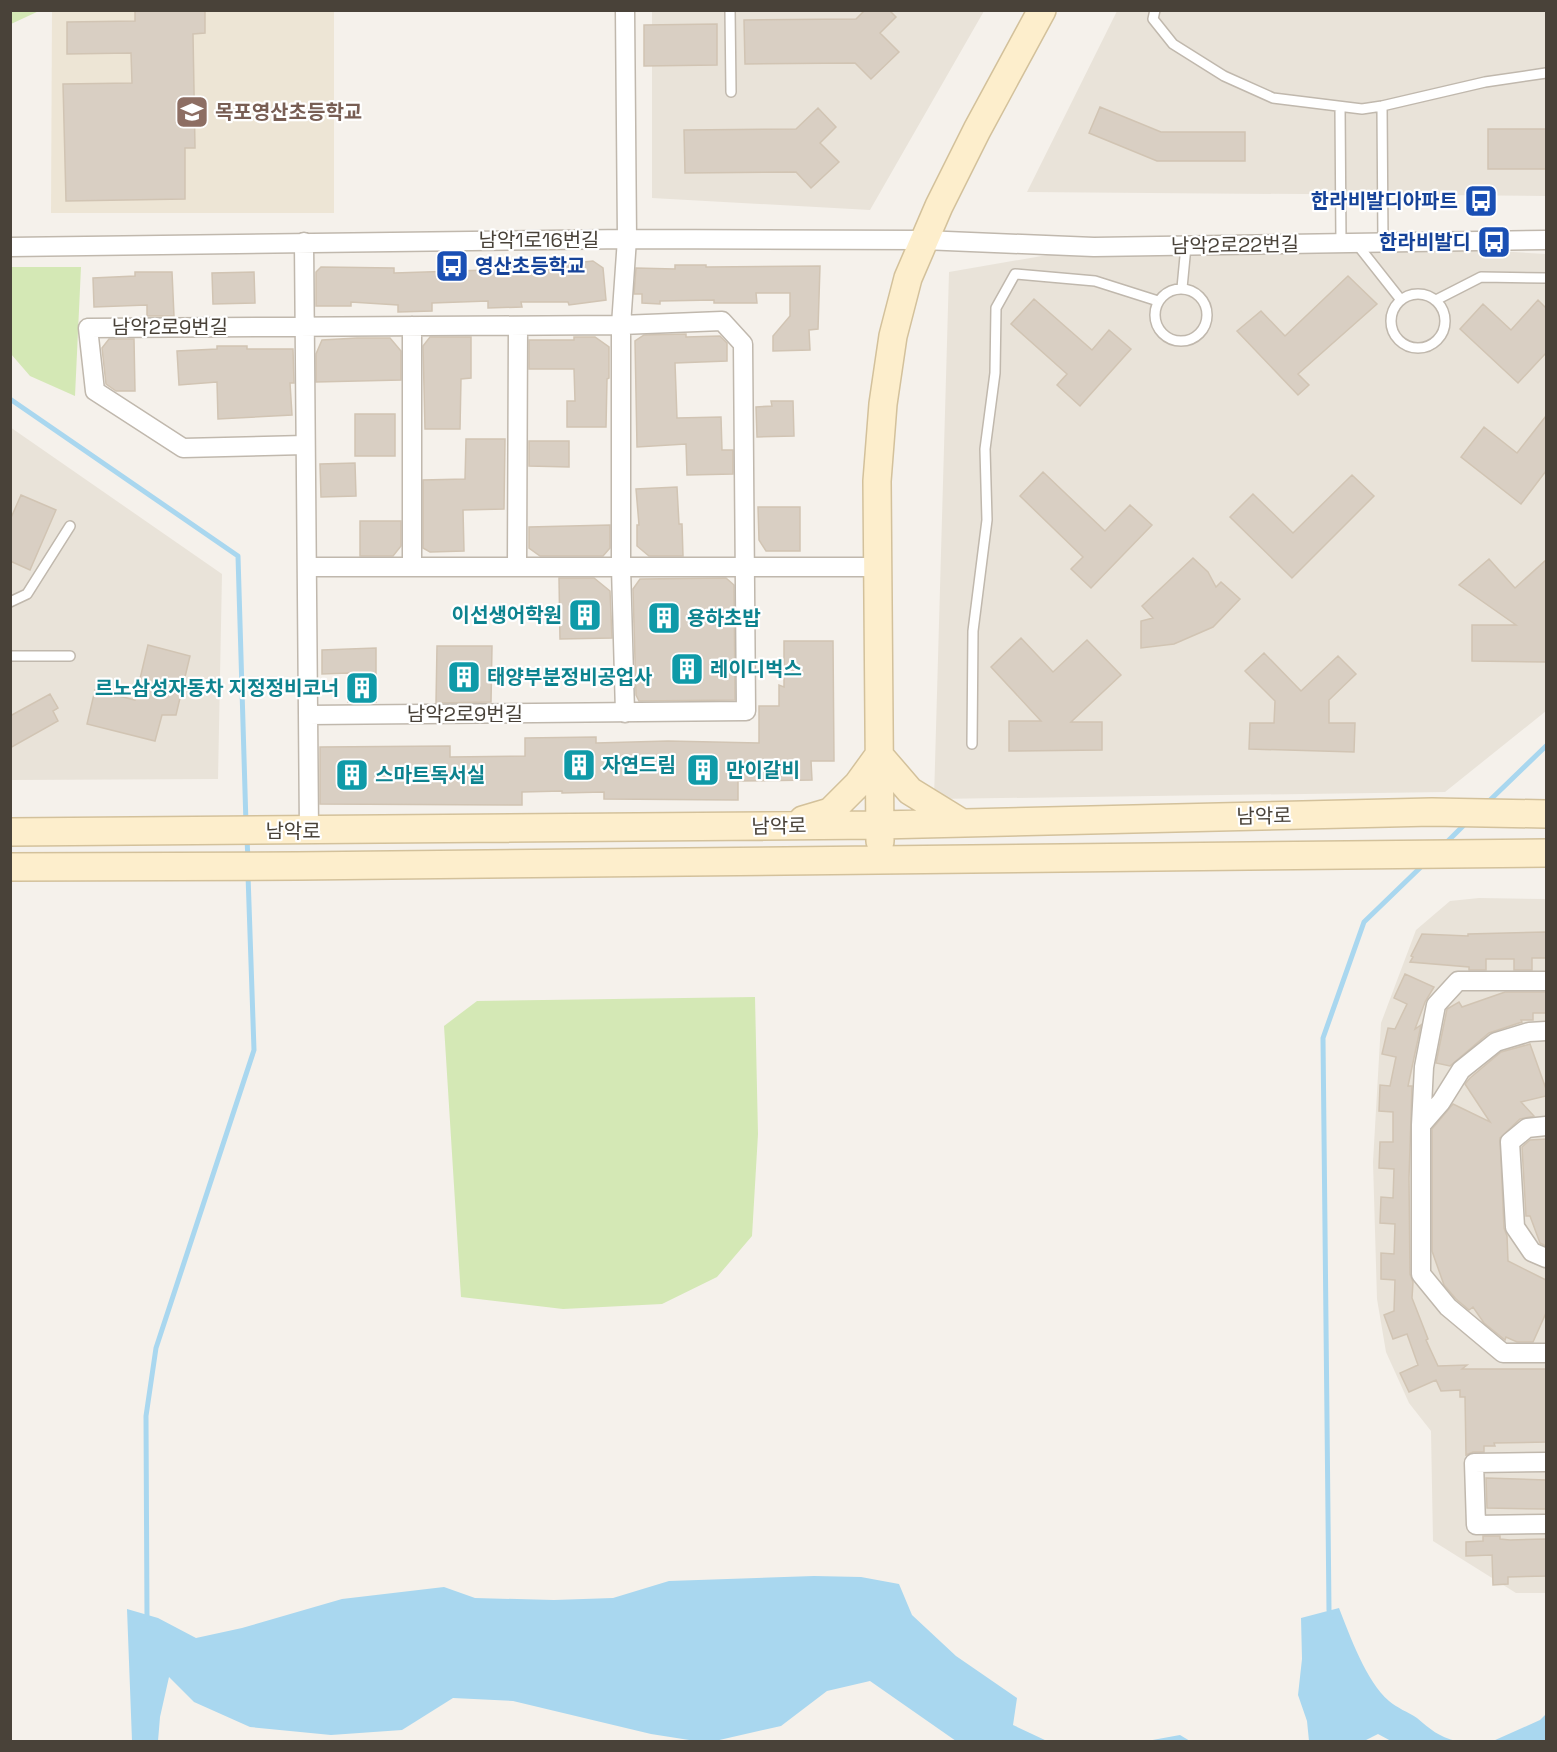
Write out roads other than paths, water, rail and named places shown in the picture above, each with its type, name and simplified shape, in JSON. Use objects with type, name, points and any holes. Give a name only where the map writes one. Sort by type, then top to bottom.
[{"type":"street","points":[[625,10],[627,239],[621,325],[621,567],[625,713]]},
{"type":"street","points":[[881,861],[878,481],[881,426],[888,368],[900,305],[923,240],[977,130],[1042,10]]},
{"type":"street","name":"남악1로16번길","points":[[10,247],[627,239],[923,240]]},
{"type":"street","name":"남악2로22번길","points":[[923,240],[1094,247],[1546,240]]},
{"type":"street","points":[[301,831],[308,715],[304,242]]},
{"type":"street","name":"남악2로9번길","points":[[306,446],[183,448],[95,391],[88,328],[621,325],[722,321],[744,344],[746,711],[308,715]]},
{"type":"street","points":[[412,326],[412,567]]},
{"type":"street","points":[[518,326],[518,567]]},
{"type":"street","points":[[307,567],[878,567]]},
{"type":"street","points":[[879,755],[910,791],[962,823]]},
{"type":"street","points":[[783,826],[830,812],[858,784],[879,755]]},
{"type":"street","name":"남악로","points":[[10,832],[880,825],[1432,812],[1539,814]]},
{"type":"street","name":"남악로","points":[[10,867],[881,861],[1546,853]]},
{"type":"street","points":[[1546,981],[1458,981],[1436,1005],[1424,1067],[1421,1125],[1421,1274],[1448,1306],[1503,1353],[1546,1353]]},
{"type":"street","points":[[1421,1125],[1441,1102],[1461,1070],[1496,1042],[1529,1032],[1546,1031]]},
{"type":"street","points":[[1546,1126],[1527,1128],[1510,1142],[1515,1227],[1532,1252],[1546,1258]]},
{"type":"street","points":[[1546,1462],[1474,1463],[1476,1525],[1546,1524]]},
{"type":"lane","points":[[730,10],[731,92]]},
{"type":"lane","points":[[1155,10],[1153,19],[1173,44],[1224,76],[1273,98],[1362,109],[1485,82],[1546,73]]},
{"type":"lane","points":[[1382,106],[1383,243]]},
{"type":"lane","points":[[1340,107],[1349,243],[1401,300]]},
{"type":"lane","points":[[1182,288],[1186,246]]},
{"type":"lane","points":[[972,744],[973,631],[987,520],[985,449],[995,373],[996,308],[1016,274],[1095,281],[1158,301]]},
{"type":"lane","points":[[1436,300],[1481,277],[1546,278]]},
{"type":"lane","points":[[1182,288],[1198,295],[1207,311],[1207,320],[1203,329],[1189,340],[1171,340],[1157,328],[1154,319],[1158,301],[1168,292],[1182,288]]},
{"type":"lane","points":[[1419,294],[1436,300],[1445,315],[1443,333],[1431,345],[1414,348],[1398,340],[1391,324],[1395,307],[1401,300],[1409,295],[1419,294]]},
{"type":"lane","points":[[10,602],[27,594],[70,526]]},
{"type":"lane","points":[[10,656],[70,656]]},
{"type":"water","points":[[814,1576],[861,1577],[899,1584],[912,1615],[956,1656],[1017,1698],[1013,1725],[1047,1741],[956,1741],[870,1681],[827,1691],[781,1726],[702,1742],[651,1734],[513,1701],[453,1698],[402,1730],[331,1735],[250,1727],[194,1702],[169,1677],[160,1717],[158,1741],[132,1741],[127,1609],[158,1618],[196,1638],[242,1628],[342,1599],[444,1587],[475,1598],[554,1600],[613,1598],[669,1581]]},
{"type":"water","points":[[1339,1608],[1366,1670],[1381,1692],[1392,1703],[1435,1732],[1456,1741],[1391,1741],[1378,1734],[1364,1741],[1309,1741],[1307,1721],[1298,1695],[1302,1659],[1301,1618]]},
{"type":"water","points":[[1546,1714],[1546,1741],[1493,1741],[1540,1720]]},
{"type":"water","points":[[1180,1735],[1190,1741],[1147,1741]]},
{"type":"waterway","points":[[10,399],[238,556],[246,824]]},
{"type":"waterway","points":[[1487,803],[1546,746]]},
{"type":"waterway","points":[[1444,845],[1467,822]]},
{"type":"waterway","points":[[247,839],[248,860]]},
{"type":"waterway","points":[[1331,1616],[1329,1610],[1323,1038],[1364,922],[1424,864]]},
{"type":"waterway","points":[[147,1620],[146,1416],[156,1348],[254,1050],[248,875]]},
{"type":"place","name":"목포영산초등학교","points":[[192,112]]},
{"type":"place","name":"한라비발디아파트","points":[[1481,201]]},
{"type":"place","name":"한라비발디","points":[[1494,242]]},
{"type":"place","name":"영산초등학교","points":[[452,266]]},
{"type":"place","name":"이선생어학원","points":[[585,615]]},
{"type":"place","name":"용하초밥","points":[[664,618]]},
{"type":"place","name":"레이디벅스","points":[[687,669]]},
{"type":"place","name":"태양부분정비공업사","points":[[464,677]]},
{"type":"place","name":"르노삼성자동차 지정정비코너","points":[[362,688]]},
{"type":"place","name":"자연드림","points":[[579,765]]},
{"type":"place","name":"만이갈비","points":[[703,770]]},
{"type":"place","name":"스마트독서실","points":[[352,775]]}]
